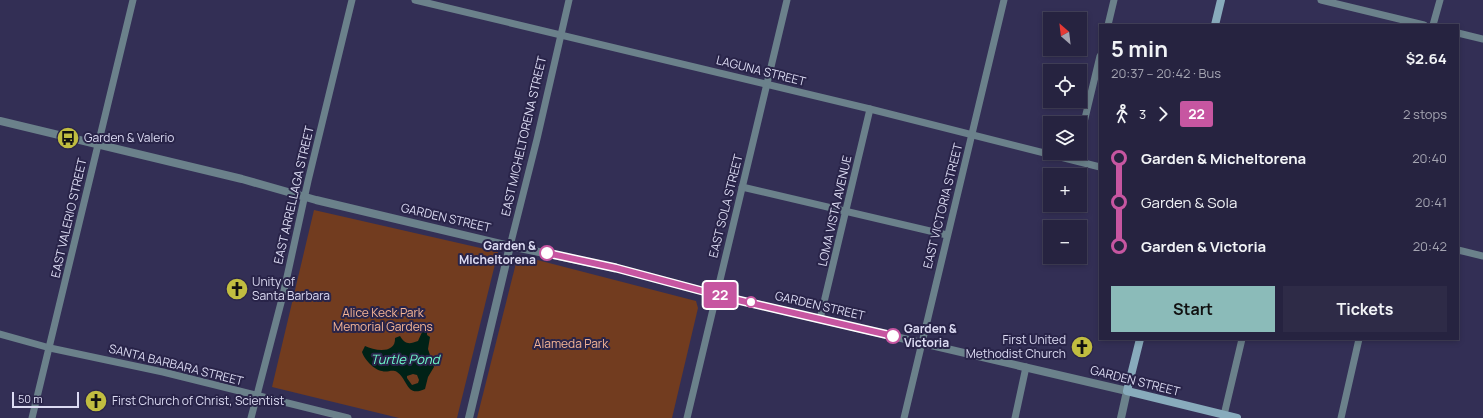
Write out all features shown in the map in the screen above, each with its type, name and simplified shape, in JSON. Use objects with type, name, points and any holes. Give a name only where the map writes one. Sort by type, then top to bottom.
[{"type":"main road","points":[[1215,24],[1221,0]]},
{"type":"main road","points":[[1127,391],[1140,340]]},
{"type":"main road","name":"GARDEN STREET","points":[[1127,391],[1237,418]]},
{"type":"street","name":"EAST VALERIO STREET","points":[[32,418],[133,0]]},
{"type":"street","name":"EAST ARRELLAGA STREET","points":[[251,418],[283,295],[352,0]]},
{"type":"street","name":"LAGUNA STREET","points":[[415,0],[1043,150]]},
{"type":"street","name":"EAST MICHELTORENA STREET","points":[[469,418],[569,0]]},
{"type":"street","name":"EAST SOLA STREET","points":[[687,418],[787,0]]},
{"type":"street","name":"EAST VICTORIA STREET","points":[[904,418],[1004,0]]},
{"type":"street","points":[[1108,24],[1114,0]]},
{"type":"street","points":[[1320,0],[1420,24]]},
{"type":"street","points":[[1433,24],[1440,0]]},
{"type":"street","points":[[1459,33],[1483,39]]},
{"type":"street","points":[[1086,116],[1099,60]]},
{"type":"street","name":"LOMA VISTA AVENUE","points":[[820,319],[870,109]]},
{"type":"street","name":"GARDEN STREET","points":[[0,121],[510,246],[616,268],[716,294],[1127,391]]},
{"type":"street","name":"LAGUNA STREET","points":[[1083,160],[1099,167]]},
{"type":"street","points":[[742,187],[947,235]]},
{"type":"street","points":[[1459,250],[1483,256]]},
{"type":"street","name":"SANTA BARBARA STREET","points":[[0,334],[50,348],[163,372],[348,418]]},
{"type":"street","points":[[1224,415],[1242,340]]},
{"type":"street","points":[[1341,418],[1359,340]]},
{"type":"street","points":[[1015,418],[1026,367]]},
{"type":"street","points":[[1121,418],[1127,391]]},
{"type":"green space","name":"Alice Keck Park Memorial Gardens","points":[[314,210],[498,252],[457,418],[399,418],[272,387]]},
{"type":"green space","name":"Alameda Park","points":[[518,255],[696,301],[698,308],[672,418],[477,418]]},
{"type":"water","name":"Turtle Pond","points":[[423,330],[427,330],[427,335],[430,337],[428,349],[434,367],[428,377],[425,389],[419,391],[414,391],[411,389],[397,372],[376,369],[367,361],[362,352],[365,346],[379,350],[389,349],[392,347],[395,338],[400,336],[408,343],[418,341]],"holes":[[[413,374],[417,375],[419,380],[418,383],[412,385],[407,376]]]},
{"type":"bus line","name":"22","points":[[547,253],[636,272],[725,297],[893,336]]},
{"type":"place","name":"Garden & Valerio","points":[[68,138]]},
{"type":"place","name":"Garden & Micheltorena","points":[[547,253]]},
{"type":"place","name":"Unity of Santa Barbara","points":[[237,289]]},
{"type":"place","name":"Garden & Victoria","points":[[893,336]]},
{"type":"place","name":"First United Methodist Church","points":[[1082,347]]},
{"type":"place","name":"First Church of Christ, Scientist","points":[[96,401]]}]
